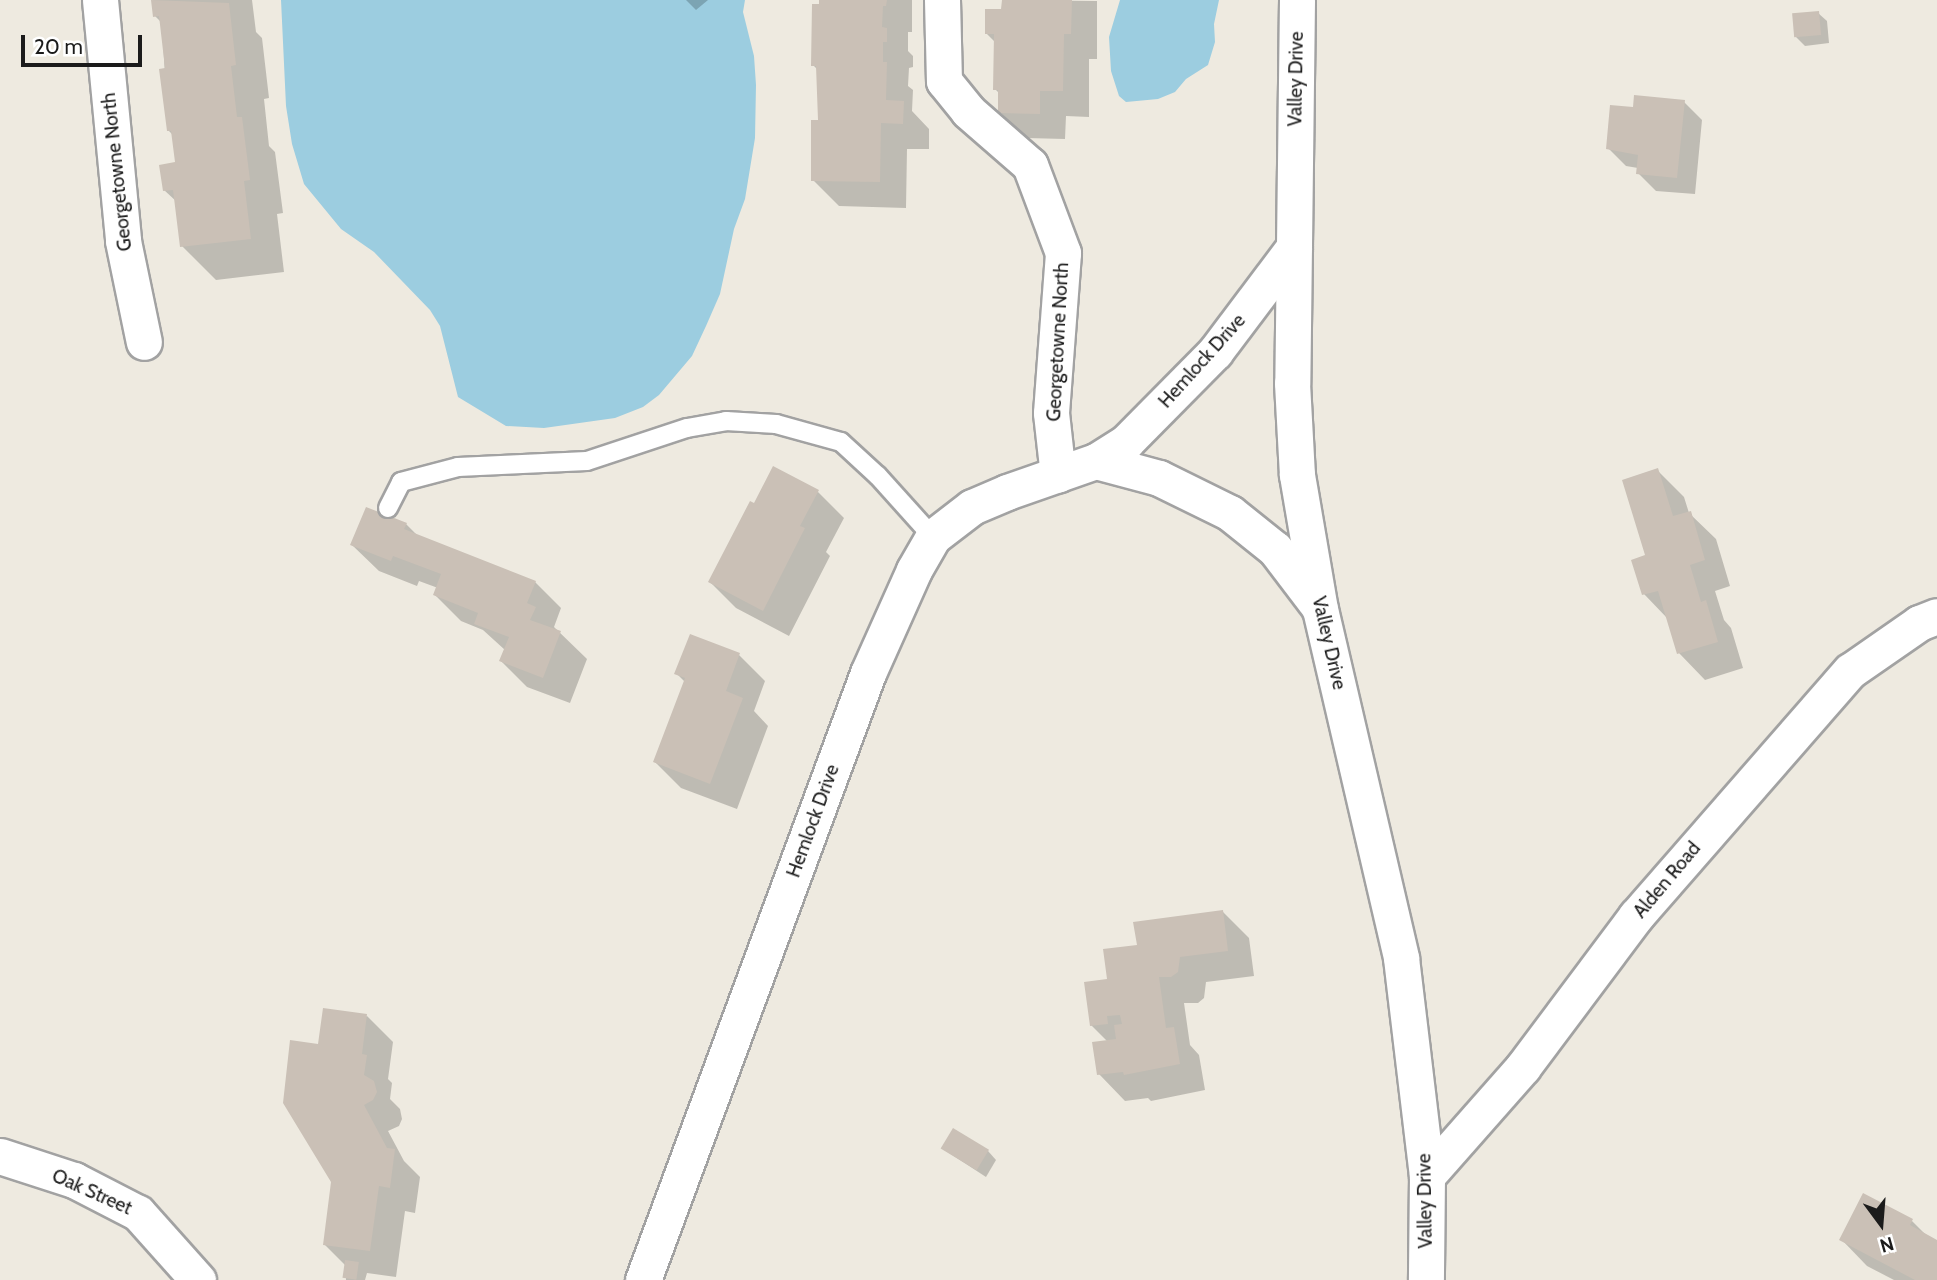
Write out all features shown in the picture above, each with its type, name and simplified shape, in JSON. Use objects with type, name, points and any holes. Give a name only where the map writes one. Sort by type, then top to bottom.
[{"type":"street","name":"Georgetowne North","points":[[100,0],[123,241],[144,342]]},
{"type":"street","name":"Georgetowne North","points":[[942,0],[944,81],[968,111],[1030,165],[1063,253],[1051,413],[1058,475]]},
{"type":"street","name":"Valley Drive","points":[[1297,0],[1292,383],[1297,475],[1320,609],[1401,958],[1427,1176],[1426,1280]]},
{"type":"street","name":"Hemlock Drive","points":[[643,1280],[868,673],[914,570],[933,537],[972,507],[1096,461],[1126,442],[1215,352],[1294,247]]},
{"type":"street","points":[[1096,461],[1159,478],[1230,513],[1275,549],[1320,609]]},
{"type":"street","name":"Alden Road","points":[[1427,1176],[1524,1066],[1636,916],[1850,671],[1919,623],[1937,616]]},
{"type":"street","name":"Oak Street","points":[[0,1156],[74,1180],[138,1213],[198,1280]]},
{"type":"lane","points":[[388,508],[401,482],[458,467],[587,461],[687,428],[726,421],[776,424],[841,442],[878,476],[933,537]]},
{"type":"water","points":[[281,0],[745,0],[743,12],[754,56],[756,85],[755,138],[745,199],[734,229],[720,294],[706,326],[692,356],[659,395],[643,407],[615,418],[544,428],[506,426],[458,397],[440,326],[430,310],[374,252],[341,229],[304,184],[292,144],[286,106]]},
{"type":"water","points":[[1120,0],[1219,0],[1214,24],[1215,42],[1208,65],[1186,79],[1175,92],[1158,99],[1126,102],[1119,96],[1111,71],[1109,37]]},
{"type":"building","points":[[151,0],[229,3],[236,65],[231,66],[237,117],[242,117],[250,180],[244,181],[251,239],[180,247],[173,190],[163,191],[159,165],[175,162],[171,131],[167,131],[159,69],[165,68],[159,16],[153,17]]},
{"type":"building","points":[[819,0],[887,0],[886,6],[883,6],[882,27],[887,28],[887,42],[883,42],[883,62],[887,62],[886,100],[904,101],[903,124],[881,123],[880,182],[811,181],[811,120],[818,120],[816,66],[811,66],[812,4],[819,4]]},
{"type":"building","points":[[1002,0],[1072,0],[1071,34],[1064,34],[1063,91],[1040,91],[1040,114],[998,113],[998,90],[993,90],[994,34],[985,34],[985,9],[1001,9]]},
{"type":"building","points":[[1819,11],[1821,35],[1794,37],[1792,13]]},
{"type":"building","points":[[1634,95],[1685,100],[1677,178],[1636,174],[1638,155],[1606,149],[1610,105],[1633,107]]},
{"type":"building","points":[[773,466],[819,490],[800,526],[805,528],[763,611],[708,582],[750,501],[754,503]]},
{"type":"building","points":[[1658,468],[1673,516],[1691,511],[1705,560],[1690,565],[1701,602],[1706,600],[1718,642],[1677,654],[1658,591],[1642,595],[1631,560],[1645,555],[1622,480]]},
{"type":"building","points":[[366,507],[407,523],[404,529],[536,581],[527,603],[536,607],[530,620],[561,631],[543,678],[499,661],[509,637],[474,624],[478,613],[433,595],[441,574],[393,556],[391,561],[350,545]]},
{"type":"building","points":[[690,634],[740,653],[726,691],[743,698],[710,784],[653,762],[685,678],[674,674]]},
{"type":"building","points":[[1223,910],[1228,951],[1180,957],[1178,972],[1171,977],[1159,977],[1166,1028],[1174,1027],[1180,1064],[1124,1075],[1123,1072],[1097,1075],[1092,1042],[1116,1039],[1114,1025],[1122,1024],[1120,1015],[1107,1016],[1108,1024],[1090,1026],[1084,982],[1107,979],[1103,949],[1137,945],[1133,922]]},
{"type":"building","points":[[323,1008],[367,1014],[362,1054],[367,1055],[364,1075],[374,1081],[377,1092],[373,1100],[364,1105],[387,1148],[395,1149],[390,1188],[379,1186],[370,1251],[323,1245],[331,1182],[283,1103],[290,1040],[318,1044]]},
{"type":"building","points":[[953,1128],[989,1150],[977,1170],[941,1149]]},
{"type":"building","points":[[1863,1193],[1913,1219],[1910,1225],[1937,1240],[1937,1280],[1915,1280],[1839,1240]]},
{"type":"building","points":[[345,1260],[359,1262],[356,1280],[342,1278]]}]
